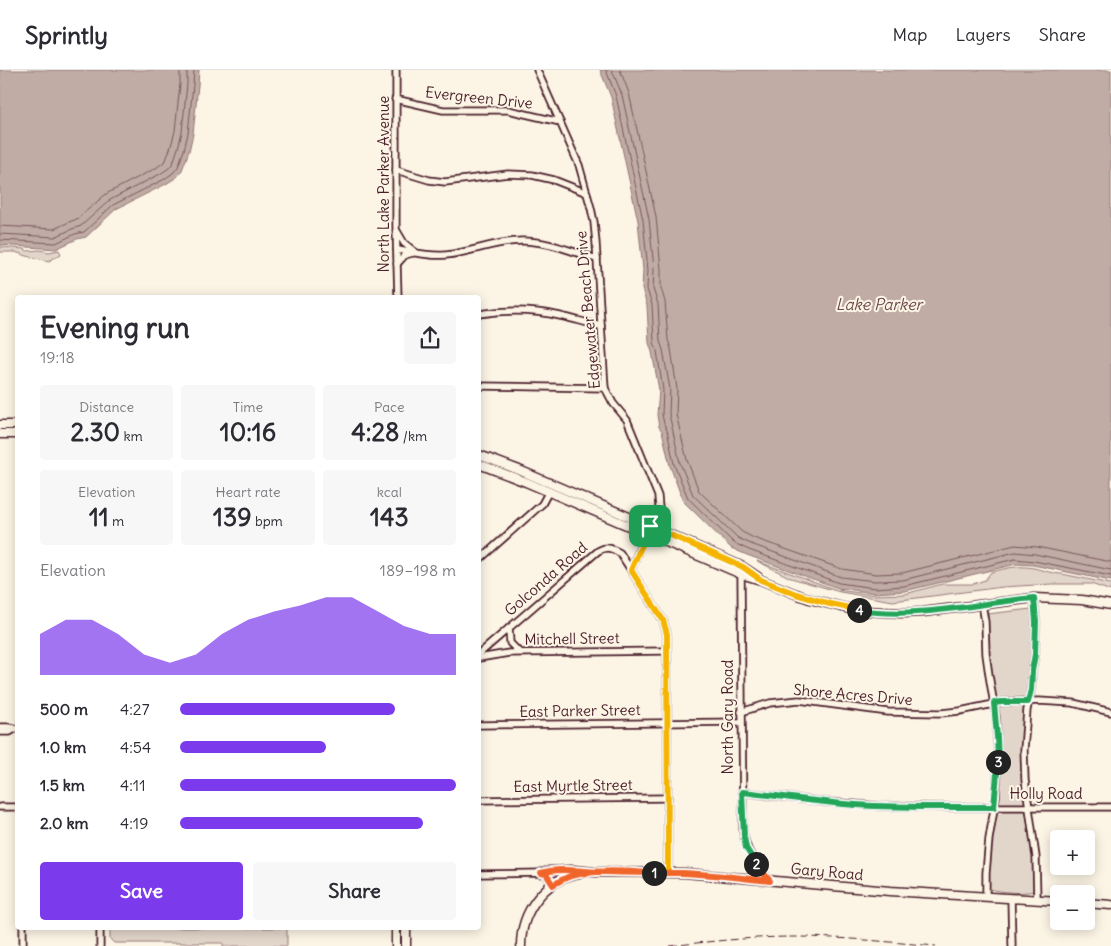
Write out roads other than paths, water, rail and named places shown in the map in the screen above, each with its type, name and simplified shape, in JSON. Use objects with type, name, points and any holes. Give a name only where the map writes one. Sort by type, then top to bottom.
[{"type":"main road","points":[[0,425],[15,425]]},
{"type":"main road","points":[[0,434],[15,434]]},
{"type":"main road","points":[[481,456],[524,472],[741,574],[758,578],[810,599],[865,611],[902,613],[1034,598],[1082,600],[1111,605]]},
{"type":"main road","points":[[481,465],[743,567],[758,578]]},
{"type":"main road","points":[[541,873],[549,870],[594,872]]},
{"type":"main road","points":[[521,946],[522,931],[529,911],[539,896],[553,885],[573,875],[594,872]]},
{"type":"main road","name":"Gary Road","points":[[594,872],[668,873],[890,891],[1050,901]]},
{"type":"main road","points":[[1095,904],[1111,905]]},
{"type":"main road","points":[[396,930],[396,946]]},
{"type":"main road","points":[[406,930],[406,946]]},
{"type":"street","name":"North Lake Parker Avenue","points":[[396,70],[398,295]]},
{"type":"street","name":"Edgewater Beach Drive","points":[[537,70],[579,165],[594,222],[605,388],[613,403],[627,420],[658,496],[659,508],[631,570]]},
{"type":"street","name":"Evergreen Drive","points":[[396,99],[443,110],[508,110],[560,122]]},
{"type":"street","points":[[396,170],[429,180],[445,182],[501,174],[532,175],[554,180],[587,193]]},
{"type":"street","points":[[396,228],[404,243],[415,252]]},
{"type":"street","points":[[397,250],[427,255],[446,255],[503,242],[522,241],[555,245],[597,259]]},
{"type":"street","points":[[397,264],[405,256],[415,252]]},
{"type":"street","points":[[481,314],[503,312],[544,313],[601,326]]},
{"type":"street","points":[[481,386],[605,388]]},
{"type":"street","points":[[481,558],[542,504],[548,492]]},
{"type":"street","name":"Golconda Road","points":[[481,652],[603,548],[609,547],[620,553],[631,570]]},
{"type":"street","points":[[631,570],[663,620],[667,634],[668,873]]},
{"type":"street","name":"North Gary Road","points":[[741,574],[742,829],[746,848],[770,881]]},
{"type":"street","points":[[1034,598],[1036,622],[1035,654],[1025,726],[1024,750],[1028,807],[1036,857],[1036,900]]},
{"type":"street","points":[[982,604],[987,661],[994,703],[998,758],[986,873],[986,896]]},
{"type":"street","points":[[508,628],[510,643],[519,652]]},
{"type":"street","name":"Mitchell Street","points":[[481,658],[509,652],[666,651]]},
{"type":"street","name":"Shore Acres Drive","points":[[741,712],[770,703],[790,700],[870,711],[915,713],[960,711],[1002,702],[1039,701],[1073,703],[1111,712]]},
{"type":"street","name":"East Parker Street","points":[[481,725],[741,722]]},
{"type":"street","points":[[0,727],[15,729]]},
{"type":"street","points":[[0,732],[10,732],[15,730]]},
{"type":"street","name":"Holly Road","points":[[742,792],[858,805],[913,807],[1111,807]]},
{"type":"street","name":"East Myrtle Street","points":[[481,800],[668,798]]},
{"type":"street","points":[[0,807],[15,807]]},
{"type":"street","points":[[481,874],[541,873],[546,874],[553,885]]},
{"type":"street","points":[[1011,898],[1012,946]]},
{"type":"street","points":[[23,930],[23,946]]},
{"type":"street","points":[[100,930],[100,946]]},
{"type":"water","points":[[0,70],[199,70],[193,134],[182,170],[177,177],[166,184],[116,209],[86,237],[56,249],[0,245]]},
{"type":"water","name":"Lake Parker","points":[[600,70],[1111,70],[1111,581],[1033,565],[1016,564],[905,591],[875,593],[838,588],[731,548],[683,501],[670,466],[662,431],[659,427],[657,415],[659,390],[649,343],[647,306],[642,289],[643,270],[638,221],[611,97]]},
{"type":"railway","points":[[670,946],[732,940],[795,937],[936,946]]}]
